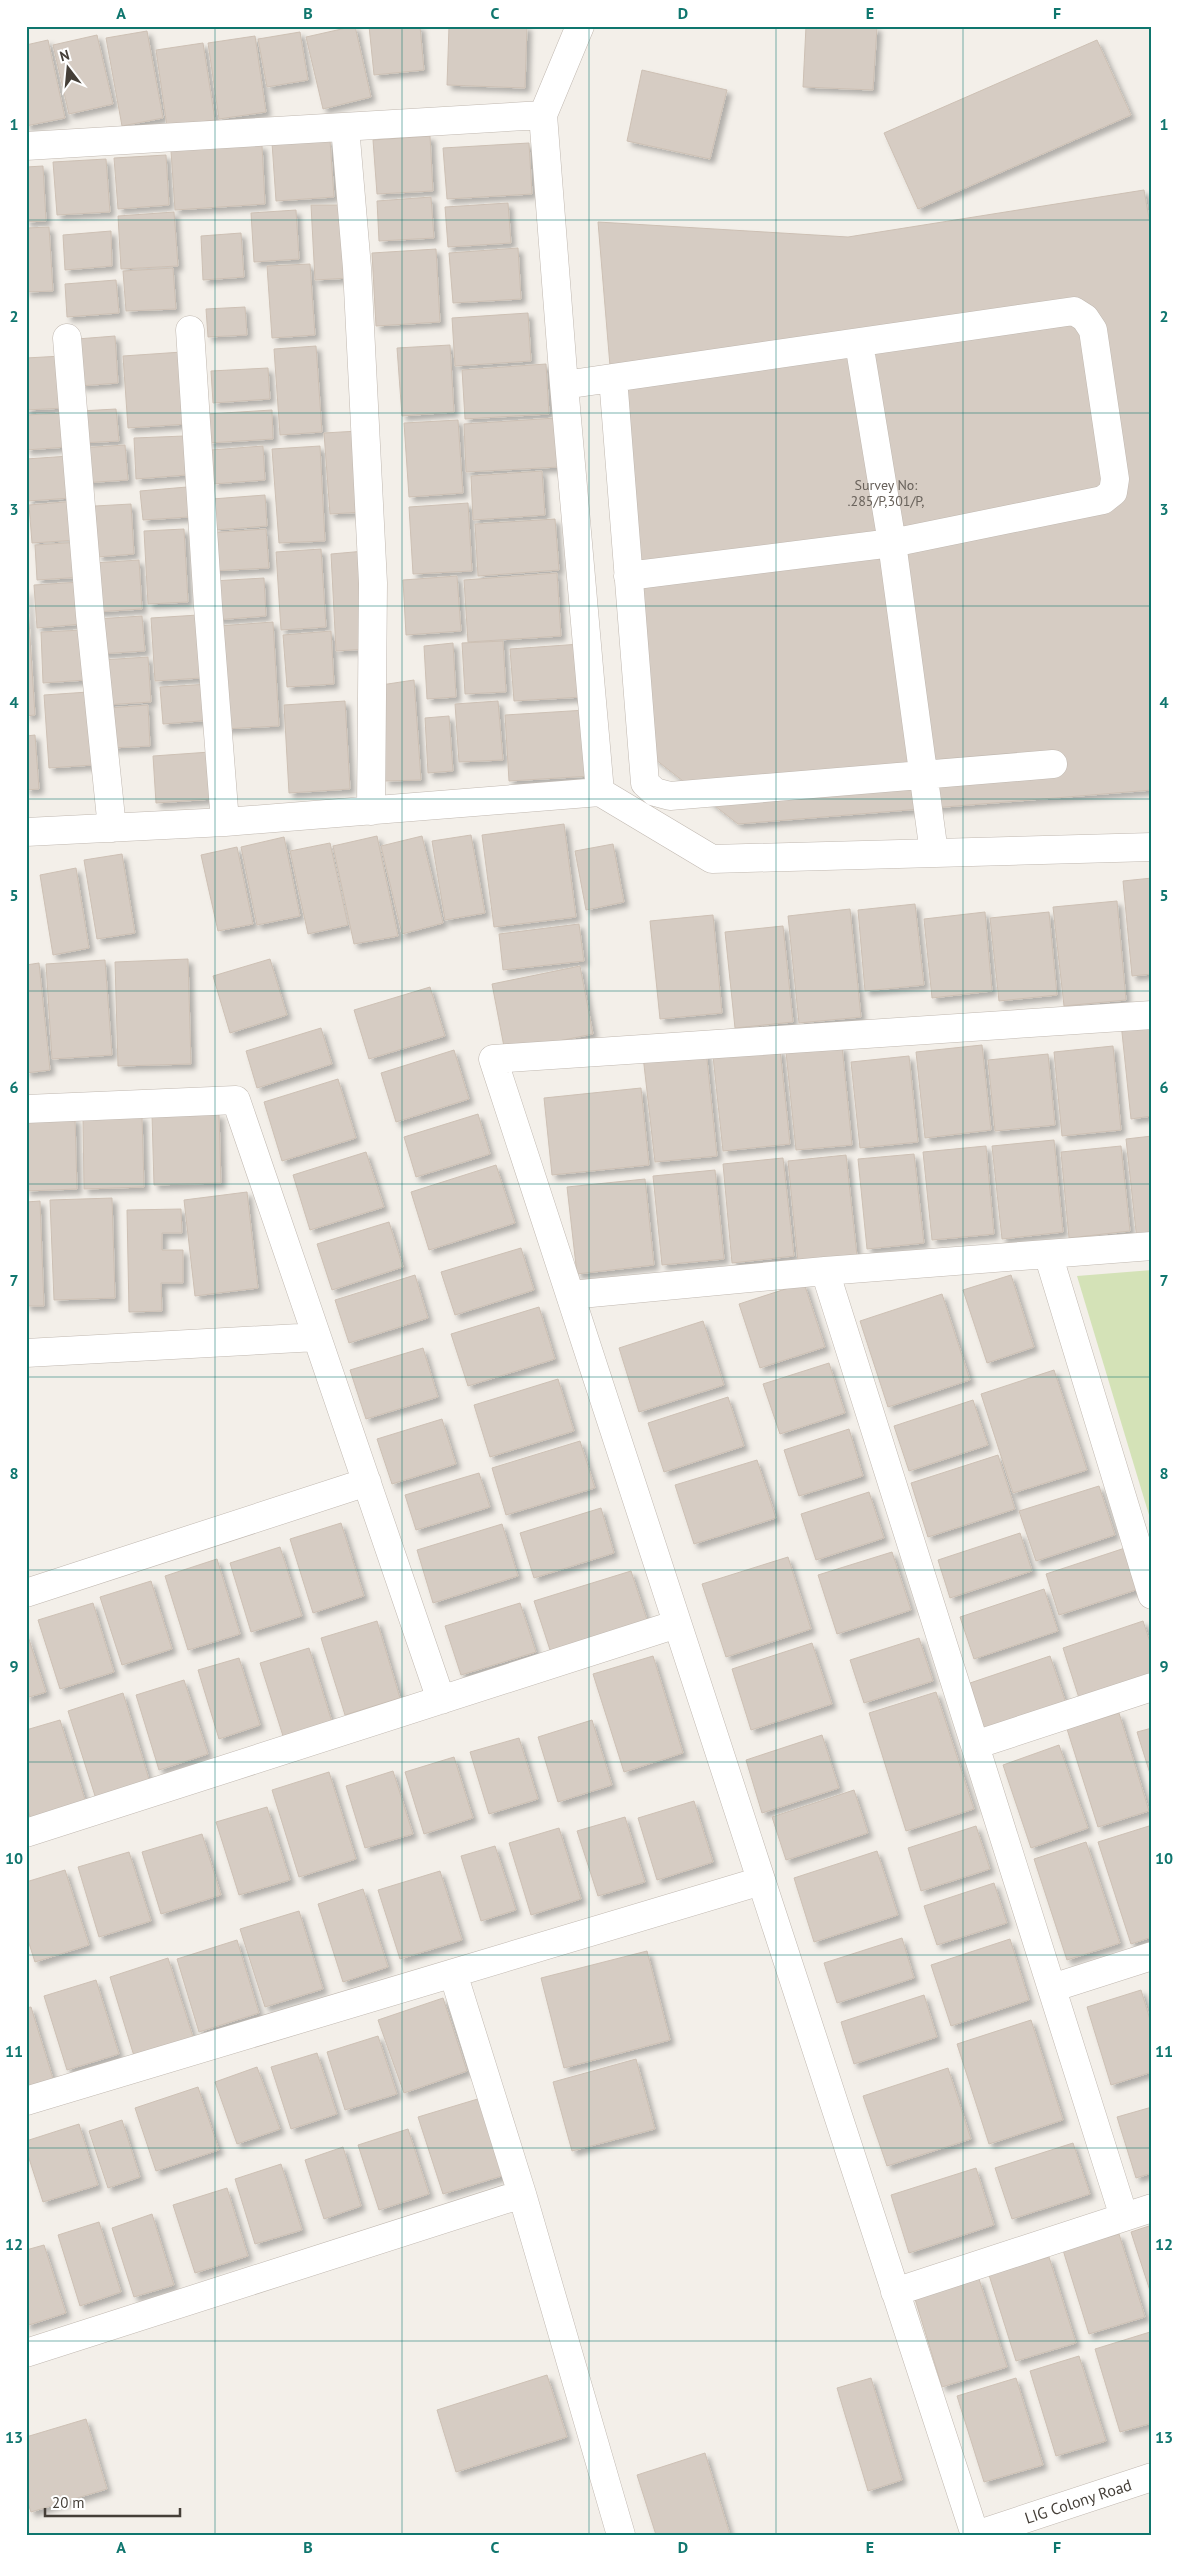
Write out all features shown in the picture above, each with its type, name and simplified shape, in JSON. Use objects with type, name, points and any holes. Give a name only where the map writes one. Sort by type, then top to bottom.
[{"type":"street","points":[[580,26],[543,115],[564,386],[600,792]]},
{"type":"street","points":[[26,146],[543,115]]},
{"type":"street","points":[[345,127],[357,268],[373,583],[371,811]]},
{"type":"street","points":[[564,386],[1074,311],[1086,318],[1092,330],[1115,479],[1113,492],[1103,500],[892,543],[628,576]]},
{"type":"street","points":[[190,330],[208,606],[225,822]]},
{"type":"street","points":[[67,338],[90,615],[112,828]]},
{"type":"street","points":[[859,343],[892,543],[934,853]]},
{"type":"street","points":[[613,378],[645,782],[655,792],[670,796],[923,773],[1053,764]]},
{"type":"street","points":[[26,832],[225,822],[600,792],[712,860],[1152,847]]},
{"type":"street","points":[[975,2535],[493,1058],[1152,1015]]},
{"type":"street","points":[[26,1109],[236,1100],[441,1700]]},
{"type":"street","points":[[570,1295],[824,1271],[1152,1246]]},
{"type":"street","points":[[1048,1254],[1152,1595]]},
{"type":"street","points":[[824,1271],[1124,2217]]},
{"type":"street","points":[[26,1354],[317,1337]]},
{"type":"street","points":[[26,1593],[367,1482]]},
{"type":"street","points":[[26,1833],[677,1624]]},
{"type":"street","points":[[975,1745],[1152,1687]]},
{"type":"street","points":[[26,2101],[761,1881]]},
{"type":"street","points":[[1052,1988],[1152,1956]]},
{"type":"street","points":[[453,1973],[522,2194],[621,2535]]},
{"type":"street","points":[[26,2353],[522,2194]]},
{"type":"street","points":[[895,2292],[1152,2208]]},
{"type":"street","name":"LIG Colony Road","points":[[975,2535],[1152,2476]]},
{"type":"green space","points":[[1152,1270],[1152,1525],[1077,1276]]},
{"type":"building","points":[[355,26],[371,97],[323,109],[306,37]]},
{"type":"building","points":[[369,26],[420,26],[424,70],[374,75]]},
{"type":"building","points":[[449,26],[527,26],[525,88],[447,85]]},
{"type":"building","points":[[806,26],[877,27],[873,90],[803,87]]},
{"type":"building","points":[[147,31],[163,118],[122,126],[106,38]]},
{"type":"building","points":[[300,32],[308,80],[267,87],[258,39]]},
{"type":"building","points":[[97,35],[113,104],[69,114],[53,45]]},
{"type":"building","points":[[255,36],[266,112],[219,119],[208,43]]},
{"type":"building","points":[[48,40],[65,118],[26,126],[26,45]]},
{"type":"building","points":[[1097,40],[1131,115],[918,209],[884,133]]},
{"type":"building","points":[[203,43],[215,120],[167,127],[156,50]]},
{"type":"building","points":[[642,70],[727,90],[710,159],[627,141]]},
{"type":"building","points":[[430,136],[433,191],[377,194],[373,140]]},
{"type":"building","points":[[330,140],[334,197],[276,201],[272,143]]},
{"type":"building","points":[[529,143],[532,194],[447,199],[443,148]]},
{"type":"building","points":[[262,145],[265,204],[175,210],[171,151]]},
{"type":"building","points":[[166,155],[169,205],[118,209],[114,158]]},
{"type":"building","points":[[106,159],[110,212],[57,215],[53,162]]},
{"type":"building","points":[[43,166],[46,221],[26,222],[26,167]]},
{"type":"building","points":[[1144,190],[1152,235],[1152,790],[738,824],[642,749],[598,222],[848,237]]},
{"type":"building","points":[[431,197],[434,238],[379,241],[377,201]]},
{"type":"building","points":[[508,203],[511,243],[448,247],[445,207]]},
{"type":"building","points":[[311,205],[346,205],[350,278],[315,280]]},
{"type":"building","points":[[296,210],[299,259],[254,262],[251,213]]},
{"type":"building","points":[[174,212],[178,266],[121,269],[118,216]]},
{"type":"building","points":[[49,227],[53,291],[26,292],[26,228]]},
{"type":"building","points":[[111,231],[112,266],[65,270],[63,235]]},
{"type":"building","points":[[241,233],[244,277],[203,280],[201,236]]},
{"type":"building","points":[[518,248],[521,299],[453,303],[449,253]]},
{"type":"building","points":[[436,249],[440,322],[376,326],[372,253]]},
{"type":"building","points":[[310,264],[315,335],[272,338],[267,266]]},
{"type":"building","points":[[173,268],[176,309],[126,311],[123,271]]},
{"type":"building","points":[[116,280],[119,313],[67,317],[65,284]]},
{"type":"building","points":[[245,307],[247,335],[208,337],[206,309]]},
{"type":"building","points":[[528,313],[531,361],[455,366],[452,318]]},
{"type":"building","points":[[115,336],[118,383],[80,386],[77,339]]},
{"type":"building","points":[[450,345],[454,412],[402,416],[397,348]]},
{"type":"building","points":[[316,346],[322,432],[280,435],[274,349]]},
{"type":"building","points":[[182,352],[187,424],[128,428],[123,356]]},
{"type":"building","points":[[62,356],[65,408],[26,410],[26,358]]},
{"type":"building","points":[[546,364],[549,414],[465,419],[462,370]]},
{"type":"building","points":[[268,368],[270,399],[213,403],[211,371]]},
{"type":"building","points":[[116,409],[119,441],[81,443],[80,411]]},
{"type":"building","points":[[272,410],[273,439],[208,443],[207,414]]},
{"type":"building","points":[[64,413],[67,447],[26,450],[26,415]]},
{"type":"building","points":[[556,418],[559,467],[466,472],[464,424]]},
{"type":"building","points":[[458,420],[463,493],[409,497],[404,423]]},
{"type":"building","points":[[358,431],[364,512],[330,514],[324,433]]},
{"type":"building","points":[[184,436],[186,475],[136,479],[134,438]]},
{"type":"building","points":[[125,445],[128,480],[82,483],[80,448]]},
{"type":"building","points":[[263,446],[265,480],[213,484],[211,450]]},
{"type":"building","points":[[320,446],[325,541],[279,543],[272,449]]},
{"type":"building","points":[[69,456],[71,498],[28,501],[26,459]]},
{"type":"building","points":[[542,471],[545,515],[473,520],[471,476]]},
{"type":"building","points":[[187,487],[189,517],[143,520],[140,491]]},
{"type":"building","points":[[265,495],[267,526],[214,530],[212,499]]},
{"type":"building","points":[[76,501],[78,540],[32,543],[29,505]]},
{"type":"building","points":[[468,503],[472,571],[413,574],[409,507]]},
{"type":"building","points":[[131,504],[134,554],[98,557],[95,506]]},
{"type":"building","points":[[555,519],[559,570],[478,576],[475,524]]},
{"type":"building","points":[[184,529],[188,602],[148,604],[144,531]]},
{"type":"building","points":[[266,529],[269,568],[210,571],[207,533]]},
{"type":"building","points":[[81,542],[83,577],[37,580],[35,545]]},
{"type":"building","points":[[321,549],[326,627],[281,630],[276,552]]},
{"type":"building","points":[[365,551],[367,649],[336,651],[331,554]]},
{"type":"building","points":[[139,560],[142,609],[96,612],[93,563]]},
{"type":"building","points":[[557,573],[561,636],[468,642],[464,580]]},
{"type":"building","points":[[457,576],[461,631],[406,635],[403,580]]},
{"type":"building","points":[[264,578],[266,616],[215,620],[212,581]]},
{"type":"building","points":[[80,582],[82,624],[37,628],[34,585]]},
{"type":"building","points":[[26,590],[35,715],[26,716]]},
{"type":"building","points":[[198,615],[201,678],[155,681],[151,618]]},
{"type":"building","points":[[142,616],[145,651],[99,654],[96,619]]},
{"type":"building","points":[[273,622],[279,726],[224,729],[218,626]]},
{"type":"building","points":[[83,630],[86,680],[43,683],[41,632]]},
{"type":"building","points":[[331,631],[334,684],[287,687],[283,635]]},
{"type":"building","points":[[503,641],[506,692],[465,694],[462,643]]},
{"type":"building","points":[[453,643],[456,697],[427,699],[424,646]]},
{"type":"building","points":[[580,644],[583,697],[514,701],[510,649]]},
{"type":"building","points":[[148,657],[151,702],[105,705],[102,660]]},
{"type":"building","points":[[414,680],[421,780],[385,781],[381,685]]},
{"type":"building","points":[[210,684],[212,720],[163,724],[160,687]]},
{"type":"building","points":[[88,692],[93,765],[49,768],[44,695]]},
{"type":"building","points":[[345,701],[350,789],[289,793],[284,705]]},
{"type":"building","points":[[498,701],[503,760],[459,762],[455,704]]},
{"type":"building","points":[[148,705],[150,746],[111,748],[108,708]]},
{"type":"building","points":[[586,710],[591,776],[509,781],[505,715]]},
{"type":"building","points":[[449,716],[453,771],[428,773],[425,718]]},
{"type":"building","points":[[35,735],[39,789],[26,790],[26,736]]},
{"type":"building","points":[[210,752],[213,799],[156,803],[153,756]]},
{"type":"building","points":[[564,824],[576,917],[494,927],[482,835]]},
{"type":"building","points":[[471,835],[485,913],[445,920],[432,841]]},
{"type":"building","points":[[377,836],[398,936],[354,944],[333,846]]},
{"type":"building","points":[[422,836],[443,923],[402,934],[381,846]]},
{"type":"building","points":[[284,837],[300,916],[257,925],[241,847]]},
{"type":"building","points":[[330,843],[348,925],[308,934],[290,851]]},
{"type":"building","points":[[613,844],[624,902],[586,910],[575,851]]},
{"type":"building","points":[[237,847],[253,924],[218,931],[201,855]]},
{"type":"building","points":[[122,854],[135,933],[97,939],[84,860]]},
{"type":"building","points":[[76,868],[89,948],[53,955],[40,875]]},
{"type":"building","points":[[1152,878],[1152,974],[1132,976],[1123,881]]},
{"type":"building","points":[[1117,901],[1126,1000],[1064,1006],[1053,907]]},
{"type":"building","points":[[915,904],[924,985],[865,991],[858,910]]},
{"type":"building","points":[[850,909],[861,1017],[799,1023],[788,916]]},
{"type":"building","points":[[985,912],[992,991],[932,998],[924,919]]},
{"type":"building","points":[[1049,912],[1057,995],[999,1001],[990,918]]},
{"type":"building","points":[[713,915],[722,1013],[660,1019],[650,921]]},
{"type":"building","points":[[579,924],[584,961],[503,970],[499,934]]},
{"type":"building","points":[[783,926],[793,1022],[735,1028],[725,932]]},
{"type":"building","points":[[188,959],[191,1064],[118,1066],[115,962]]},
{"type":"building","points":[[270,959],[287,1015],[230,1033],[213,976]]},
{"type":"building","points":[[105,960],[112,1055],[52,1059],[46,964]]},
{"type":"building","points":[[39,963],[50,1070],[26,1073],[26,965]]},
{"type":"building","points":[[580,966],[593,1034],[505,1052],[492,984]]},
{"type":"building","points":[[430,987],[445,1036],[369,1059],[354,1010]]},
{"type":"building","points":[[1152,1020],[1152,1116],[1131,1119],[1121,1023]]},
{"type":"building","points":[[321,1028],[332,1064],[257,1088],[246,1051]]},
{"type":"building","points":[[982,1045],[991,1130],[925,1138],[916,1052]]},
{"type":"building","points":[[842,1046],[852,1145],[796,1150],[786,1052]]},
{"type":"building","points":[[1113,1046],[1121,1130],[1062,1136],[1054,1052]]},
{"type":"building","points":[[780,1049],[790,1144],[723,1151],[713,1056]]},
{"type":"building","points":[[454,1050],[469,1099],[396,1122],[381,1073]]},
{"type":"building","points":[[706,1050],[717,1156],[655,1162],[643,1056]]},
{"type":"building","points":[[1048,1054],[1055,1125],[995,1131],[988,1060]]},
{"type":"building","points":[[909,1056],[918,1142],[860,1148],[851,1062]]},
{"type":"building","points":[[338,1079],[356,1138],[282,1161],[264,1102]]},
{"type":"building","points":[[641,1088],[649,1165],[552,1175],[544,1098]]},
{"type":"building","points":[[219,1114],[221,1183],[154,1185],[152,1116]]},
{"type":"building","points":[[478,1114],[490,1154],[416,1177],[404,1137]]},
{"type":"building","points":[[142,1116],[144,1187],[84,1189],[83,1119]]},
{"type":"building","points":[[75,1118],[77,1189],[26,1191],[26,1120]]},
{"type":"building","points":[[1152,1136],[1152,1238],[1137,1240],[1126,1139]]},
{"type":"building","points":[[1054,1140],[1063,1232],[1002,1239],[992,1146]]},
{"type":"building","points":[[986,1146],[994,1234],[932,1240],[923,1152]]},
{"type":"building","points":[[1121,1146],[1130,1231],[1069,1238],[1061,1152]]},
{"type":"building","points":[[366,1152],[384,1207],[310,1230],[293,1175]]},
{"type":"building","points":[[914,1154],[924,1243],[867,1249],[858,1159]]},
{"type":"building","points":[[846,1155],[857,1256],[798,1262],[788,1161]]},
{"type":"building","points":[[783,1158],[794,1256],[732,1263],[723,1164]]},
{"type":"building","points":[[496,1165],[515,1223],[429,1250],[411,1192]]},
{"type":"building","points":[[715,1170],[724,1259],[662,1265],[653,1176]]},
{"type":"building","points":[[645,1179],[654,1265],[577,1274],[567,1187]]},
{"type":"building","points":[[247,1192],[258,1288],[195,1296],[184,1200]]},
{"type":"building","points":[[112,1198],[115,1298],[54,1300],[50,1200]]},
{"type":"building","points":[[40,1201],[44,1306],[26,1306],[26,1202]]},
{"type":"building","points":[[181,1209],[182,1233],[162,1233],[162,1250],[183,1250],[183,1283],[161,1283],[162,1311],[129,1312],[127,1210]]},
{"type":"building","points":[[389,1222],[403,1267],[332,1290],[317,1244]]},
{"type":"building","points":[[521,1248],[534,1290],[455,1315],[441,1272]]},
{"type":"building","points":[[415,1275],[428,1318],[349,1343],[335,1300]]},
{"type":"building","points":[[1011,1275],[1034,1347],[987,1363],[963,1290]]},
{"type":"building","points":[[804,1283],[825,1347],[760,1368],[739,1304]]},
{"type":"building","points":[[942,1294],[970,1380],[888,1407],[860,1321]]},
{"type":"building","points":[[539,1307],[555,1359],[468,1386],[451,1334]]},
{"type":"building","points":[[703,1321],[724,1385],[639,1412],[619,1348]]},
{"type":"building","points":[[423,1348],[438,1397],[366,1419],[350,1370]]},
{"type":"building","points":[[829,1363],[845,1413],[780,1434],[763,1384]]},
{"type":"building","points":[[1054,1370],[1087,1470],[1013,1493],[981,1394]]},
{"type":"building","points":[[558,1379],[574,1431],[490,1457],[474,1405]]},
{"type":"building","points":[[728,1397],[744,1446],[664,1472],[648,1423]]},
{"type":"building","points":[[973,1400],[988,1445],[909,1471],[894,1426]]},
{"type":"building","points":[[442,1419],[456,1464],[392,1484],[377,1439]]},
{"type":"building","points":[[849,1429],[863,1476],[799,1496],[784,1450]]},
{"type":"building","points":[[580,1441],[595,1488],[506,1515],[492,1468]]},
{"type":"building","points":[[998,1455],[1015,1509],[928,1537],[911,1483]]},
{"type":"building","points":[[757,1460],[776,1518],[694,1544],[675,1485]]},
{"type":"building","points":[[479,1473],[490,1507],[416,1530],[405,1495]]},
{"type":"building","points":[[1099,1486],[1115,1535],[1036,1561],[1019,1511]]},
{"type":"building","points":[[869,1492],[884,1538],[816,1560],[801,1514]]},
{"type":"building","points":[[601,1508],[614,1553],[534,1578],[520,1533]]},
{"type":"building","points":[[341,1523],[364,1596],[313,1613],[290,1539]]},
{"type":"building","points":[[502,1524],[518,1576],[433,1603],[417,1550]]},
{"type":"building","points":[[1020,1533],[1032,1571],[950,1598],[938,1560]]},
{"type":"building","points":[[280,1547],[302,1616],[251,1632],[230,1563]]},
{"type":"building","points":[[1125,1548],[1139,1589],[1059,1615],[1046,1574]]},
{"type":"building","points":[[892,1552],[911,1610],[837,1634],[818,1575]]},
{"type":"building","points":[[788,1557],[811,1629],[726,1657],[702,1584]]},
{"type":"building","points":[[217,1559],[240,1634],[188,1650],[165,1576]]},
{"type":"building","points":[[631,1571],[648,1623],[551,1653],[534,1601]]},
{"type":"building","points":[[151,1581],[172,1649],[122,1665],[100,1597]]},
{"type":"building","points":[[1044,1589],[1058,1631],[974,1659],[960,1617]]},
{"type":"building","points":[[93,1603],[114,1672],[60,1689],[38,1620]]},
{"type":"building","points":[[520,1603],[536,1652],[461,1675],[445,1626]]},
{"type":"building","points":[[377,1621],[400,1698],[345,1715],[321,1638]]},
{"type":"building","points":[[1143,1621],[1152,1648],[1152,1674],[1079,1698],[1063,1648]]},
{"type":"building","points":[[26,1630],[46,1692],[26,1698]]},
{"type":"building","points":[[919,1638],[933,1681],[864,1703],[850,1660]]},
{"type":"building","points":[[812,1643],[832,1704],[751,1730],[732,1669]]},
{"type":"building","points":[[309,1648],[332,1722],[283,1736],[260,1663]]},
{"type":"building","points":[[653,1656],[683,1753],[624,1772],[593,1674]]},
{"type":"building","points":[[1050,1656],[1067,1706],[985,1732],[970,1683]]},
{"type":"building","points":[[239,1658],[260,1725],[219,1739],[198,1670]]},
{"type":"building","points":[[184,1680],[208,1754],[159,1770],[136,1695]]},
{"type":"building","points":[[936,1692],[974,1809],[906,1831],[869,1713]]},
{"type":"building","points":[[123,1693],[151,1786],[97,1802],[68,1711]]},
{"type":"building","points":[[1119,1713],[1149,1811],[1098,1827],[1067,1729]]},
{"type":"building","points":[[60,1720],[87,1806],[32,1823],[26,1804],[26,1730]]},
{"type":"building","points":[[592,1720],[612,1785],[558,1802],[538,1737]]},
{"type":"building","points":[[1152,1728],[1152,1780],[1137,1732]]},
{"type":"building","points":[[822,1735],[839,1788],[762,1813],[746,1760]]},
{"type":"building","points":[[519,1738],[538,1799],[489,1814],[470,1752]]},
{"type":"building","points":[[1059,1745],[1088,1828],[1031,1848],[1003,1765]]},
{"type":"building","points":[[454,1757],[473,1818],[424,1834],[405,1772]]},
{"type":"building","points":[[393,1771],[413,1834],[365,1848],[346,1786]]},
{"type":"building","points":[[329,1772],[356,1859],[299,1877],[272,1790]]},
{"type":"building","points":[[854,1790],[868,1833],[786,1860],[772,1817]]},
{"type":"building","points":[[694,1801],[713,1862],[657,1880],[638,1818]]},
{"type":"building","points":[[267,1807],[290,1880],[239,1895],[216,1822]]},
{"type":"building","points":[[625,1817],[645,1882],[598,1896],[577,1831]]},
{"type":"building","points":[[976,1826],[990,1869],[921,1891],[908,1848]]},
{"type":"building","points":[[1149,1826],[1152,1833],[1152,1937],[1131,1944],[1098,1842]]},
{"type":"building","points":[[559,1828],[581,1899],[531,1915],[509,1843]]},
{"type":"building","points":[[202,1834],[221,1895],[161,1914],[142,1852]]},
{"type":"building","points":[[1086,1842],[1120,1943],[1067,1960],[1034,1859]]},
{"type":"building","points":[[495,1846],[516,1910],[481,1921],[461,1856]]},
{"type":"building","points":[[877,1851],[898,1915],[814,1942],[794,1878]]},
{"type":"building","points":[[129,1852],[151,1921],[99,1937],[78,1867]]},
{"type":"building","points":[[65,1870],[89,1945],[35,1962],[26,1934],[26,1882]]},
{"type":"building","points":[[440,1871],[462,1940],[400,1959],[378,1890]]},
{"type":"building","points":[[994,1883],[1007,1923],[937,1945],[924,1906]]},
{"type":"building","points":[[363,1889],[388,1967],[343,1982],[318,1904]]},
{"type":"building","points":[[299,1911],[323,1989],[265,2007],[240,1929]]},
{"type":"building","points":[[902,1938],[914,1978],[837,2003],[824,1963]]},
{"type":"building","points":[[1010,1939],[1029,2000],[951,2026],[931,1965]]},
{"type":"building","points":[[237,1940],[259,2013],[199,2032],[177,1959]]},
{"type":"building","points":[[647,1951],[670,2040],[564,2068],[541,1978]]},
{"type":"building","points":[[168,1958],[193,2037],[134,2056],[110,1977]]},
{"type":"building","points":[[96,1980],[119,2054],[67,2070],[44,1996]]},
{"type":"building","points":[[1141,1990],[1152,2026],[1152,2072],[1111,2085],[1087,2007]]},
{"type":"building","points":[[924,1995],[937,2037],[854,2064],[841,2022]]},
{"type":"building","points":[[443,1998],[467,2071],[404,2093],[378,2020]]},
{"type":"building","points":[[31,2007],[54,2082],[26,2091],[26,2008]]},
{"type":"building","points":[[1031,2020],[1063,2120],[989,2144],[957,2044]]},
{"type":"building","points":[[378,2036],[397,2094],[345,2110],[327,2052]]},
{"type":"building","points":[[317,2053],[337,2114],[291,2129],[271,2067]]},
{"type":"building","points":[[636,2059],[655,2129],[572,2151],[553,2082]]},
{"type":"building","points":[[257,2067],[280,2129],[237,2144],[215,2082]]},
{"type":"building","points":[[948,2068],[971,2139],[887,2166],[863,2096]]},
{"type":"building","points":[[198,2087],[219,2150],[156,2171],[135,2108]]},
{"type":"building","points":[[481,2098],[505,2175],[443,2194],[418,2117]]},
{"type":"building","points":[[1152,2107],[1152,2173],[1136,2178],[1117,2117]]},
{"type":"building","points":[[122,2120],[140,2177],[108,2188],[89,2131]]},
{"type":"building","points":[[79,2124],[98,2185],[43,2202],[26,2149],[26,2141]]},
{"type":"building","points":[[408,2129],[429,2194],[379,2210],[358,2145]]},
{"type":"building","points":[[1073,2143],[1090,2194],[1012,2219],[995,2168]]},
{"type":"building","points":[[343,2147],[361,2206],[324,2219],[305,2160]]},
{"type":"building","points":[[281,2164],[302,2230],[255,2244],[235,2179]]},
{"type":"building","points":[[976,2168],[994,2225],[909,2253],[891,2195]]},
{"type":"building","points":[[227,2188],[248,2256],[195,2273],[173,2205]]},
{"type":"building","points":[[152,2214],[174,2285],[134,2297],[112,2228]]},
{"type":"building","points":[[99,2222],[121,2292],[80,2306],[58,2235]]},
{"type":"building","points":[[1152,2225],[1152,2297],[1131,2232]]},
{"type":"building","points":[[1119,2234],[1145,2317],[1089,2334],[1063,2250]]},
{"type":"building","points":[[44,2245],[66,2313],[26,2326],[26,2250]]},
{"type":"building","points":[[1049,2257],[1076,2343],[1016,2361],[989,2275]]},
{"type":"building","points":[[979,2279],[1007,2367],[942,2387],[915,2299]]},
{"type":"building","points":[[1150,2332],[1152,2423],[1120,2432],[1095,2349]]},
{"type":"building","points":[[1079,2356],[1106,2441],[1056,2456],[1030,2371]]},
{"type":"building","points":[[547,2375],[567,2437],[456,2472],[437,2410]]},
{"type":"building","points":[[871,2378],[902,2480],[868,2491],[837,2388]]},
{"type":"building","points":[[1016,2378],[1043,2465],[984,2482],[957,2396]]},
{"type":"building","points":[[86,2419],[107,2489],[31,2512],[26,2498],[26,2437]]},
{"type":"building","points":[[705,2453],[730,2535],[656,2535],[637,2475]]}]
